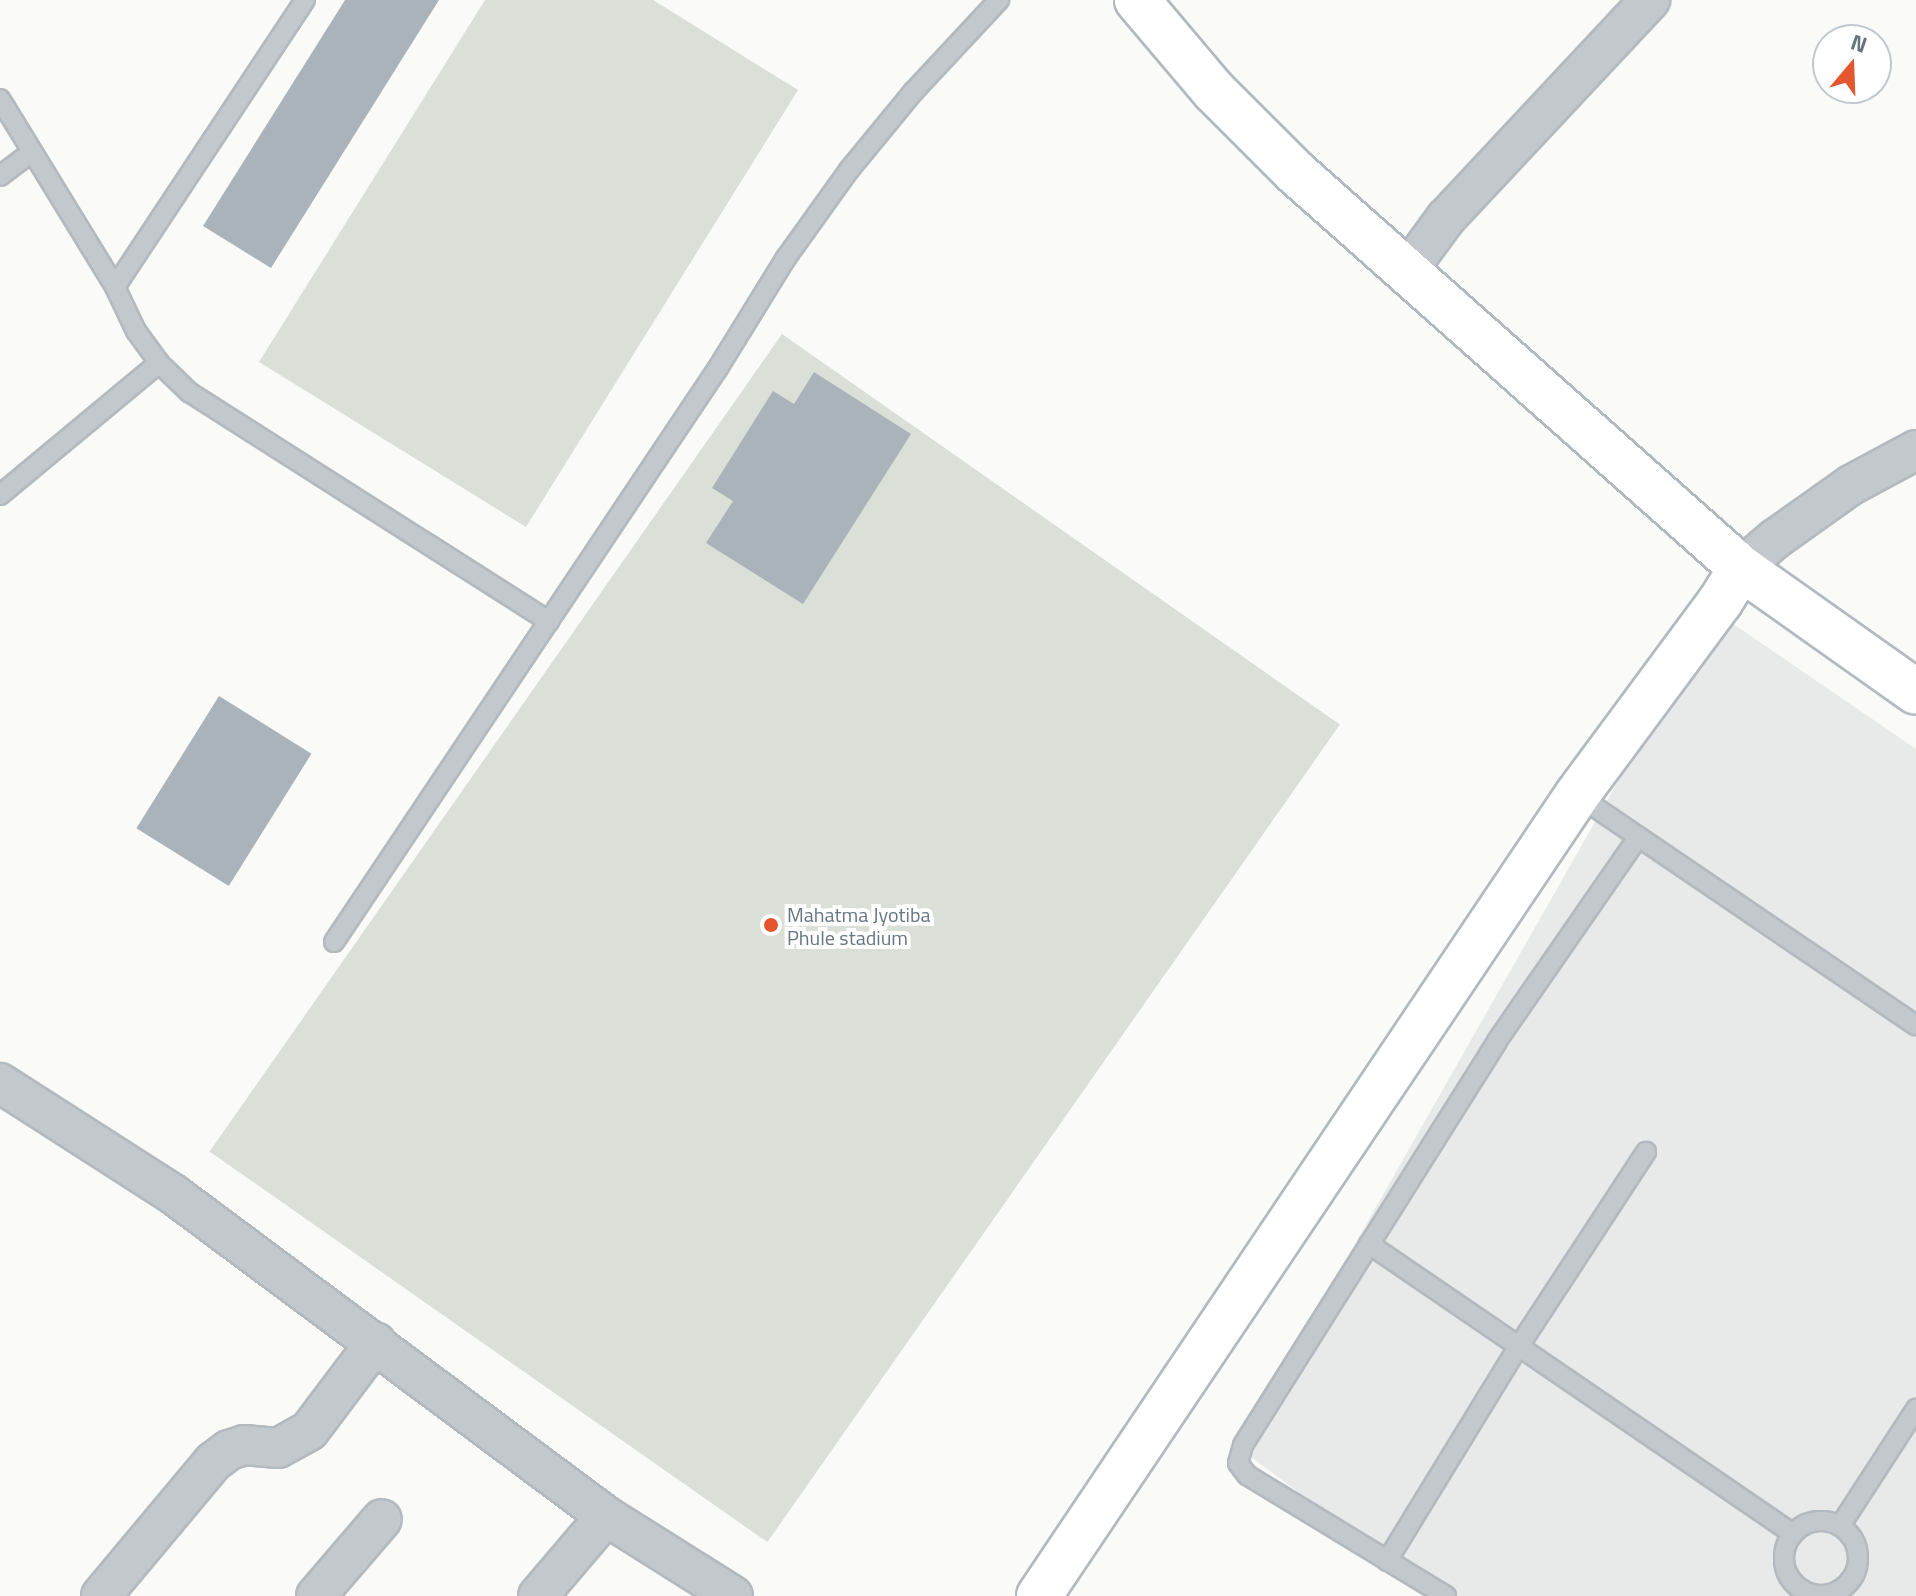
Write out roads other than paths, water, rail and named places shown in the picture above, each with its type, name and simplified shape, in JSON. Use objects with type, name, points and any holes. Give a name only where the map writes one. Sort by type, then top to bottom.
[{"type":"street","points":[[1137,0],[1224,101],[1295,172],[1741,568],[1916,692]]},
{"type":"street","points":[[1407,271],[1456,208],[1650,0]]},
{"type":"street","points":[[1039,1596],[1577,795],[1720,602],[1741,568],[1775,539],[1851,485],[1916,450]]},
{"type":"street","points":[[0,1083],[173,1194],[606,1516],[733,1596]]},
{"type":"street","points":[[101,1596],[213,1462],[229,1450],[244,1445],[278,1448],[309,1431],[376,1342]]},
{"type":"street","points":[[538,1596],[606,1516]]},
{"type":"street","points":[[316,1596],[382,1519]]},
{"type":"lane","points":[[115,287],[305,0]]},
{"type":"lane","points":[[334,942],[718,368],[786,258],[849,170],[914,91],[999,0]]},
{"type":"lane","points":[[0,99],[115,287],[136,331],[159,363],[189,392],[549,621]]},
{"type":"lane","points":[[0,176],[31,153]]},
{"type":"lane","points":[[0,495],[159,363]]},
{"type":"lane","points":[[1577,795],[1916,1025]]},
{"type":"lane","points":[[1446,1596],[1247,1475],[1238,1463],[1243,1445],[1497,1041],[1638,837]]},
{"type":"lane","points":[[1387,1561],[1519,1346],[1646,1152]]},
{"type":"lane","points":[[1369,1244],[1792,1533]]},
{"type":"lane","points":[[1840,1526],[1916,1409]]},
{"type":"lane","points":[[1815,1521],[1840,1526],[1856,1544],[1858,1556],[1852,1579],[1833,1594],[1809,1594],[1789,1580],[1783,1557],[1792,1533],[1815,1521]]},
{"type":"place","name":"Mahatma Jyotiba Phule stadium","points":[[771,925]]}]
